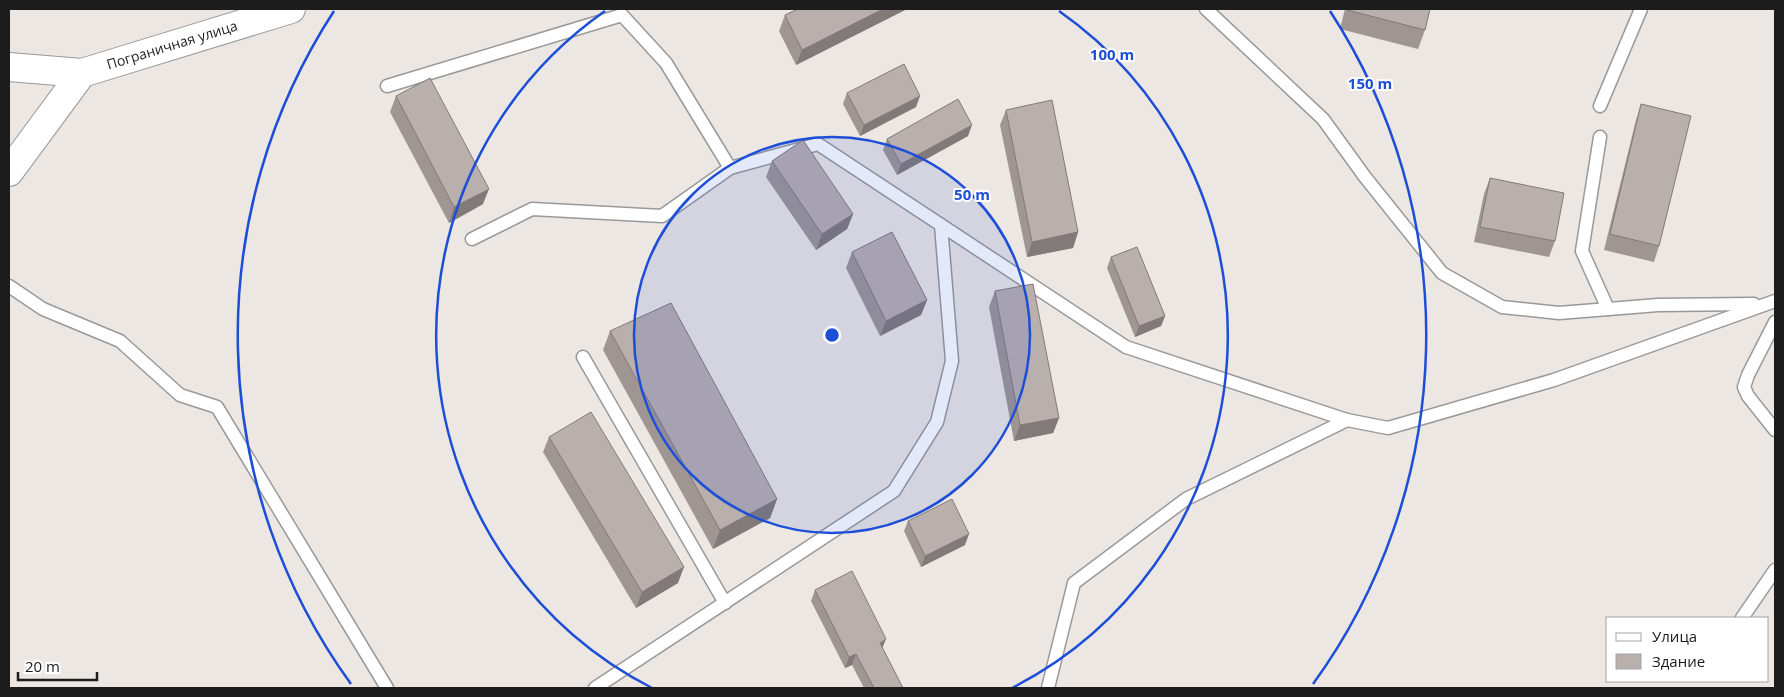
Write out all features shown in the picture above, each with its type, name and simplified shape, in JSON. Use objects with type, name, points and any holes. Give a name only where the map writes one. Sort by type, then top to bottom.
[{"type":"street","name":"Пограничная улица","points":[[82,73],[291,9]]},
{"type":"street","points":[[9,67],[82,73]]},
{"type":"street","points":[[9,172],[82,73]]},
{"type":"lane","points":[[1206,9],[1323,119],[1442,273],[1502,307],[1559,313],[1658,305],[1769,302]]},
{"type":"lane","points":[[1600,106],[1641,9]]},
{"type":"lane","points":[[387,86],[622,15],[666,63],[730,168]]},
{"type":"lane","points":[[1600,137],[1582,250],[1608,309]]},
{"type":"lane","points":[[472,239],[532,209],[662,216],[730,168],[818,144],[1126,347],[1347,420],[1388,428],[1554,380],[1769,302]]},
{"type":"lane","points":[[595,688],[894,490],[937,422],[952,361],[941,225]]},
{"type":"lane","points":[[9,286],[43,309],[120,342],[180,394],[217,407],[387,688]]},
{"type":"lane","points":[[1775,322],[1748,375],[1744,387],[1748,396],[1775,430]]},
{"type":"lane","points":[[583,357],[725,603]]},
{"type":"lane","points":[[1048,688],[1074,584],[1186,499],[1347,420]]},
{"type":"lane","points":[[1743,617],[1775,570]]},
{"type":"building","points":[[798,9],[883,9],[802,50],[785,15]]},
{"type":"building","points":[[1347,9],[1430,9],[1425,30]]},
{"type":"building","points":[[904,64],[920,96],[864,125],[847,93]]},
{"type":"building","points":[[430,78],[489,189],[454,207],[396,96]]},
{"type":"building","points":[[958,99],[972,125],[901,164],[887,139]]},
{"type":"building","points":[[1052,100],[1078,232],[1032,242],[1006,110]]},
{"type":"building","points":[[1641,104],[1691,116],[1659,246],[1610,234]]},
{"type":"building","points":[[803,140],[853,214],[822,234],[772,161]]},
{"type":"building","points":[[1490,178],[1564,193],[1555,241],[1480,227]]},
{"type":"building","points":[[892,232],[927,300],[886,321],[852,252]]},
{"type":"building","points":[[1137,247],[1165,316],[1139,326],[1111,257]]},
{"type":"building","points":[[1033,284],[1059,418],[1020,425],[995,291]]},
{"type":"building","points":[[671,303],[777,499],[720,530],[610,331]]},
{"type":"building","points":[[591,412],[684,567],[642,592],[549,437]]},
{"type":"building","points":[[952,499],[969,534],[925,556],[908,521]]},
{"type":"building","points":[[852,571],[886,639],[880,643],[903,688],[874,688],[856,654],[849,657],[815,590]]}]
